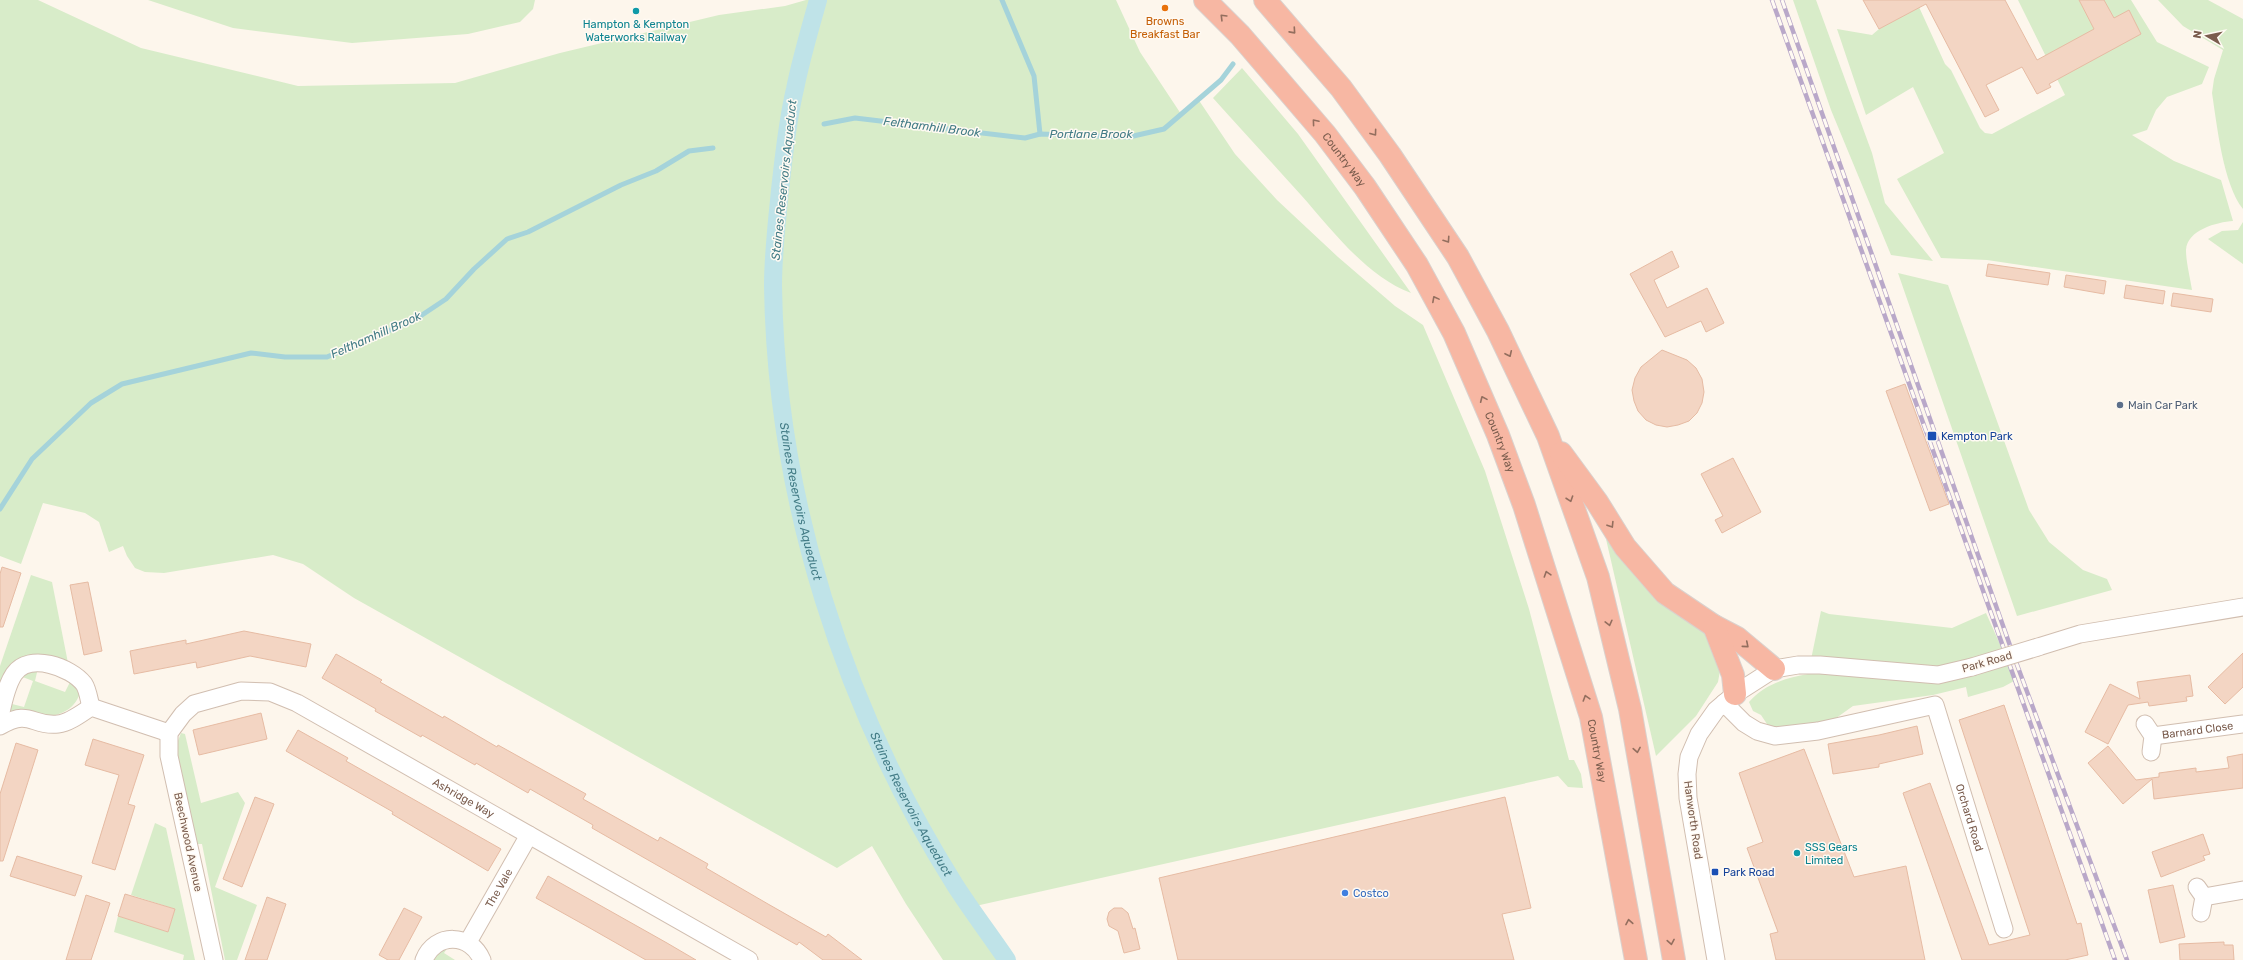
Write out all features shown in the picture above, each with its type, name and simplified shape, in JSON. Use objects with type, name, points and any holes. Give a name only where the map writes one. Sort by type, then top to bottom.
[{"type":"highway","name":"Country Way","points":[[1205,0],[1240,35],[1326,134],[1365,187],[1417,265],[1454,333],[1498,435],[1524,505],[1592,717],[1636,960]]},
{"type":"highway","points":[[1265,0],[1341,88],[1390,155],[1458,257],[1498,331],[1548,436],[1598,577],[1626,693],[1674,960]]},
{"type":"highway","points":[[1548,436],[1597,502],[1625,547],[1665,593],[1714,626],[1737,638],[1774,669]]},
{"type":"highway","points":[[1714,626],[1733,675],[1730,699]]},
{"type":"street","name":"Park Road","points":[[1730,699],[1774,669],[1798,665],[1820,665],[1938,675],[1972,667],[2080,634],[2243,607]]},
{"type":"street","points":[[0,718],[5,696],[14,673],[27,664],[40,662],[73,673],[85,685],[92,707]]},
{"type":"street","name":"Ashridge Way","points":[[172,729],[194,704],[241,691],[270,692],[297,703],[749,960]]},
{"type":"street","name":"Orchard Road","points":[[1730,699],[1744,723],[1757,730],[1775,736],[1818,731],[1935,705],[2004,929]]},
{"type":"street","name":"Hanworth Road","points":[[1716,960],[1688,798],[1687,774],[1689,757],[1698,734],[1716,710],[1730,699]]},
{"type":"street","points":[[0,726],[23,717],[50,724],[59,724],[92,707],[172,729]]},
{"type":"street","name":"Barnard Close","points":[[2149,737],[2243,724]]},
{"type":"street","name":"Beechwood Avenue","points":[[172,729],[169,756],[214,960]]},
{"type":"street","name":"The Vale","points":[[468,942],[530,835]]},
{"type":"street","points":[[2200,899],[2243,890]]},
{"type":"street","points":[[424,960],[433,946],[441,941],[451,938],[468,942],[475,947],[482,960]]},
{"type":"green space","points":[[0,0],[38,0],[141,48],[298,86],[455,83],[560,53],[719,15],[785,6],[806,0],[1116,0],[1140,52],[1181,114],[1198,99],[1235,154],[1277,200],[1338,257],[1395,306],[1423,325],[1485,471],[1529,609],[1569,760],[1574,760],[1581,774],[1583,788],[1568,787],[1558,776],[971,907],[1007,960],[943,960],[906,904],[872,846],[837,868],[354,598],[303,564],[273,555],[164,573],[145,572],[135,568],[127,556],[123,546],[109,552],[99,522],[85,513],[43,503],[21,564],[0,556]]},
{"type":"green space","points":[[148,0],[535,0],[533,9],[520,22],[468,34],[352,43],[233,28]]},
{"type":"green space","points":[[1793,0],[1816,0],[1872,153],[1885,203],[1933,261],[1891,255],[1831,110]]},
{"type":"green space","points":[[2018,0],[2131,0],[2157,42],[2209,67],[2202,84],[2167,97],[2156,110],[2147,130],[2132,135],[2174,161],[2221,180],[2233,221],[2219,223],[2204,228],[2197,232],[2188,243],[2186,255],[2192,290],[1987,260],[1941,258],[1897,179],[1944,153],[1913,87],[1866,115],[1837,29],[1872,35],[1879,29],[1919,7],[1945,64],[1951,70],[1980,128],[1985,133],[1992,134],[2065,95]]},
{"type":"green space","points":[[2158,0],[2208,0],[2243,19],[2243,209],[2230,185],[2222,154],[2212,93],[2214,79],[2223,50],[2183,26]]},
{"type":"green space","points":[[1242,68],[1298,134],[1411,293],[1379,275],[1351,251],[1213,98]]},
{"type":"green space","points":[[2243,222],[2243,264],[2208,239],[2222,231],[2238,230]]},
{"type":"green space","points":[[1898,273],[1948,285],[2029,510],[2049,542],[2083,570],[2107,579],[2112,590],[2017,616]]},
{"type":"green space","points":[[1606,539],[1664,601],[1708,636],[1721,665],[1718,682],[1696,716],[1656,756]]},
{"type":"green space","points":[[31,575],[52,582],[69,668],[32,655],[15,664],[0,690],[0,666]]},
{"type":"green space","points":[[1821,611],[1829,614],[1952,628],[1986,613],[2016,680],[2003,687],[1968,697],[1966,687],[1933,695],[1853,706],[1818,731],[1775,736],[1761,715],[1753,711],[1749,702],[1768,686],[1808,674]]},
{"type":"green space","points":[[38,668],[35,681],[65,692],[72,678],[80,693],[75,703],[60,714],[50,716],[29,717],[9,715],[12,704],[24,707],[33,681],[20,676]]},
{"type":"green space","points":[[181,733],[185,734],[201,803],[238,792],[245,803],[215,887],[257,905],[237,960],[225,960],[202,844],[197,844],[176,746]]},
{"type":"green space","points":[[155,823],[166,828],[195,960],[183,960],[184,955],[114,932],[118,916],[168,932],[175,909],[131,895]]},
{"type":"green space","points":[[448,947],[444,953],[455,960],[430,960],[431,957]]},
{"type":"building","points":[[1863,0],[2005,0],[2037,60],[2094,29],[2079,0],[2104,0],[2114,18],[2129,10],[2141,34],[2049,84],[2051,87],[2037,94],[2022,67],[1986,85],[1999,110],[1985,117],[1926,4],[1879,29]]},
{"type":"building","points":[[1672,251],[1679,267],[1654,280],[1667,308],[1707,288],[1724,323],[1706,332],[1701,321],[1665,337],[1630,274]]},
{"type":"building","points":[[1988,264],[2050,273],[2048,285],[1986,276]]},
{"type":"building","points":[[2066,275],[2106,281],[2104,294],[2064,287]]},
{"type":"building","points":[[2126,285],[2165,291],[2163,304],[2124,298]]},
{"type":"building","points":[[2173,293],[2213,299],[2211,312],[2171,306]]},
{"type":"building","points":[[1662,350],[1687,360],[1696,368],[1702,379],[1704,392],[1702,403],[1697,413],[1689,421],[1667,427],[1656,425],[1646,420],[1638,411],[1632,390],[1635,378],[1641,367]]},
{"type":"building","name":"Kempton Park","points":[[1905,384],[1949,504],[1930,511],[1886,391]]},
{"type":"building","points":[[1733,458],[1761,512],[1722,533],[1715,520],[1723,516],[1701,474]]},
{"type":"building","points":[[2,567],[21,573],[3,627],[0,627],[0,574]]},
{"type":"building","points":[[88,582],[102,651],[84,655],[70,585]]},
{"type":"building","points":[[244,631],[311,644],[306,667],[250,656],[197,668],[196,662],[134,674],[130,651],[186,640],[186,644]]},
{"type":"building","points":[[2243,653],[2243,687],[2225,704],[2208,687]]},
{"type":"building","points":[[336,654],[382,680],[380,682],[443,718],[444,716],[497,747],[498,745],[586,794],[583,799],[658,841],[660,837],[708,864],[706,868],[826,937],[828,934],[862,960],[823,960],[799,942],[797,945],[592,828],[593,825],[530,789],[528,793],[476,763],[475,765],[422,735],[421,737],[375,711],[376,709],[322,678]]},
{"type":"building","points":[[2190,675],[2193,696],[2186,697],[2187,701],[2149,706],[2148,702],[2128,705],[2108,744],[2085,732],[2110,684],[2140,699],[2137,682]]},
{"type":"building","points":[[2004,705],[2077,924],[2081,923],[2088,955],[2065,960],[1962,960],[1903,793],[1930,783],[1989,945],[2030,935],[1959,720]]},
{"type":"building","points":[[261,713],[267,739],[199,755],[193,730]]},
{"type":"building","points":[[1917,726],[1923,754],[1879,764],[1879,767],[1833,774],[1828,744],[1879,735]]},
{"type":"building","points":[[298,730],[348,758],[346,761],[501,849],[488,871],[392,814],[393,812],[286,751]]},
{"type":"building","points":[[93,739],[144,755],[128,804],[135,806],[115,870],[92,863],[119,775],[85,765]]},
{"type":"building","points":[[16,743],[38,750],[3,861],[0,861],[0,794]]},
{"type":"building","points":[[2108,746],[2136,780],[2159,777],[2159,773],[2196,768],[2196,772],[2229,768],[2227,757],[2243,754],[2243,788],[2154,799],[2152,779],[2123,804],[2088,763]]},
{"type":"building","name":"SSS Gears Limited","points":[[1804,749],[1854,877],[1906,866],[1925,960],[1776,960],[1770,934],[1778,932],[1747,848],[1763,842],[1739,773]]},
{"type":"building","points":[[255,797],[274,804],[242,887],[223,879]]},
{"type":"building","name":"Costco","points":[[1505,797],[1531,908],[1502,914],[1514,960],[1178,960],[1159,878]]},
{"type":"building","points":[[2203,834],[2210,854],[2203,856],[2205,860],[2161,877],[2152,852]]},
{"type":"building","points":[[17,856],[82,876],[75,896],[10,876]]},
{"type":"building","points":[[548,876],[696,960],[646,960],[536,898]]},
{"type":"building","points":[[2173,885],[2185,937],[2160,943],[2148,890]]},
{"type":"building","points":[[125,894],[175,909],[168,932],[118,916]]},
{"type":"building","points":[[86,895],[110,903],[91,960],[66,960]]},
{"type":"building","points":[[267,897],[286,904],[267,960],[245,960]]},
{"type":"building","points":[[404,908],[422,917],[399,960],[388,960],[379,955]]},
{"type":"building","points":[[1114,908],[1122,908],[1128,913],[1133,929],[1135,928],[1140,949],[1124,953],[1118,931],[1109,926],[1107,919],[1109,912]]},
{"type":"building","points":[[2224,942],[2224,945],[2233,945],[2234,960],[2180,960],[2179,944]]},
{"type":"waterway","name":"Staines Reservoirs Aqueduct","points":[[818,0],[800,67],[790,114],[774,250],[773,286],[777,365],[787,444],[802,521],[823,598],[849,673],[880,746],[915,817],[955,885],[1007,960]]},
{"type":"waterway","name":"Portlane Brook","points":[[1002,0],[1034,76],[1040,134]]},
{"type":"waterway","name":"Felthamhill Brook","points":[[824,124],[855,118],[1025,138],[1040,134],[1129,137],[1164,129],[1221,80],[1233,64]]},
{"type":"waterway","name":"Felthamhill Brook","points":[[0,509],[32,459],[91,403],[122,384],[251,353],[285,357],[327,357],[416,319],[446,299],[474,269],[507,239],[528,232],[621,185],[656,171],[689,151],[713,148]]},
{"type":"railway","points":[[1772,0],[2115,960]]},
{"type":"railway","points":[[1782,0],[2013,654],[2127,960]]},
{"type":"place","name":"Browns Breakfast Bar","points":[[1165,8]]},
{"type":"place","name":"Hampton & Kempton Waterworks Railway","points":[[636,11]]},
{"type":"place","name":"Main Car Park","points":[[2120,405]]},
{"type":"place","name":"Kempton Park","points":[[1932,436]]},
{"type":"place","name":"SSS Gears Limited","points":[[1797,853]]},
{"type":"place","name":"Park Road","points":[[1715,872]]},
{"type":"place","name":"Costco","points":[[1345,893]]}]
